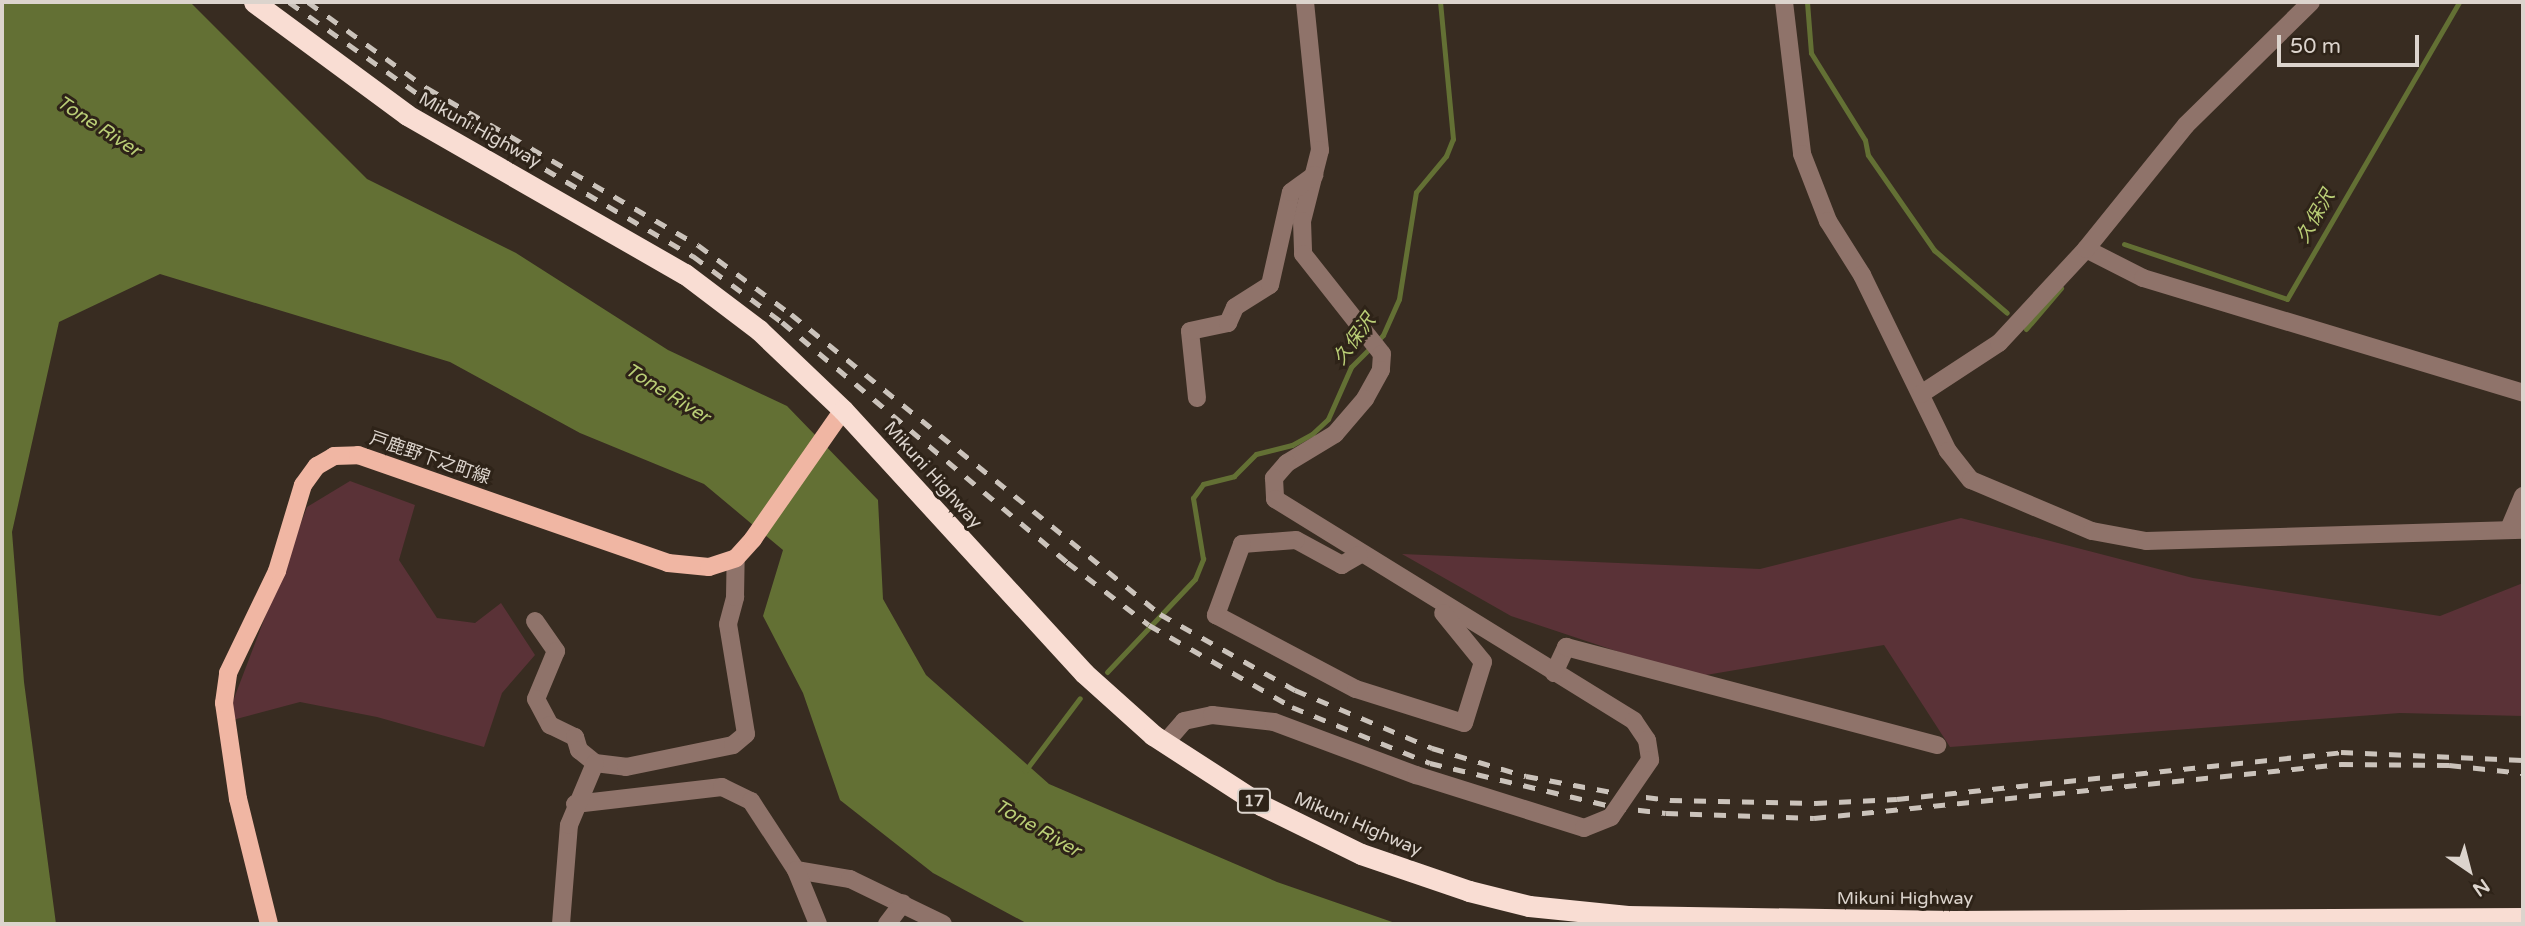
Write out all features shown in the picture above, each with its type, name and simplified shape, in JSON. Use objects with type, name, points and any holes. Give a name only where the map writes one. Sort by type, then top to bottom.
[{"type":"highway","name":"Mikuni Highway","points":[[254,2],[407,115],[685,274],[759,330],[844,410],[1084,673],[1165,743],[1261,805],[1361,854],[1469,891],[1575,914],[1704,920],[1939,921],[2523,918]]},
{"type":"main road","points":[[736,558],[753,539],[844,410]]},
{"type":"main road","name":"戸鹿野下之町線","points":[[270,924],[238,799],[224,704],[228,673],[277,571],[303,485],[317,466],[334,456],[358,455],[668,563],[709,567],[736,558]]},
{"type":"street","points":[[1165,743],[1184,721],[1212,715],[1274,722],[1416,775],[1584,828],[1611,817],[1650,760],[1647,740],[1634,721],[1359,555],[1275,499],[1274,478],[1287,463],[1335,434],[1365,399],[1381,370],[1382,354],[1368,332],[1314,274],[1303,254],[1302,221],[1320,150],[1305,2]]},
{"type":"street","points":[[1801,2],[1786,9],[1802,154],[1828,221],[1862,275],[1948,451],[1971,480],[2092,531],[2146,541],[2516,529],[2523,496]]},
{"type":"street","points":[[1921,394],[1999,343],[2086,248],[2186,125],[2311,2]]},
{"type":"street","points":[[1197,398],[1190,331],[1228,323],[1235,307],[1270,285],[1291,191],[1314,175]]},
{"type":"street","points":[[2086,248],[2143,278],[2523,393]]},
{"type":"street","points":[[1359,555],[1342,565],[1296,540],[1242,544],[1216,615],[1356,688],[1464,723],[1483,662],[1432,600]]},
{"type":"street","points":[[534,621],[556,651],[536,699],[550,725],[575,737],[579,750],[595,763],[626,767],[733,745],[746,734],[728,624],[735,597],[736,558]]},
{"type":"street","points":[[1554,673],[1566,647],[1937,745]]},
{"type":"street","points":[[561,924],[568,837],[575,804],[595,763]]},
{"type":"street","points":[[575,804],[722,787],[751,802],[796,870],[818,924]]},
{"type":"street","points":[[796,870],[850,879],[943,924]]},
{"type":"street","points":[[887,924],[903,903]]},
{"type":"shaded area","points":[[350,481],[415,505],[399,560],[437,618],[475,623],[501,603],[535,655],[502,693],[484,747],[377,717],[300,702],[225,722],[307,507]]},
{"type":"shaded area","points":[[1961,518],[2193,578],[2440,616],[2523,583],[2523,716],[2400,713],[1950,747],[1884,645],[1694,677],[1511,616],[1402,554],[1760,569]]},
{"type":"water","name":"Tone River","points":[[2,2],[190,2],[367,179],[516,253],[668,350],[787,406],[878,500],[883,599],[926,675],[1049,784],[1277,882],[1398,924],[1028,924],[933,873],[840,800],[803,693],[763,616],[783,550],[704,484],[580,433],[450,362],[160,274],[59,322],[12,532],[24,682],[56,924],[2,924]]},
{"type":"waterway","name":"久保沢","points":[[1107,672],[1195,579],[1203,559],[1193,498],[1203,484],[1234,476],[1256,454],[1292,445],[1312,434],[1328,419],[1351,367],[1383,335],[1399,299],[1416,192],[1446,156],[1453,139],[1440,2]]},
{"type":"waterway","name":"久保沢","points":[[1807,2],[1811,53],[1865,140],[1868,155],[1934,250],[2007,313]]},
{"type":"waterway","name":"久保沢","points":[[2124,244],[2287,299],[2459,2]]},
{"type":"waterway","name":"久保沢","points":[[2026,329],[2061,288]]},
{"type":"waterway","name":"久保沢","points":[[1025,771],[1080,698]]},
{"type":"railway","points":[[289,2],[421,96],[693,256],[782,322],[1067,562],[1149,625],[1292,707],[1430,763],[1614,807],[1666,813],[1814,818],[2341,764],[2449,765],[2523,773]]},
{"type":"railway","points":[[308,2],[427,88],[698,245],[791,314],[1160,614],[1295,690],[1432,748],[1526,776],[1622,794],[1670,800],[1815,803],[1897,799],[2341,752],[2523,760]]}]
